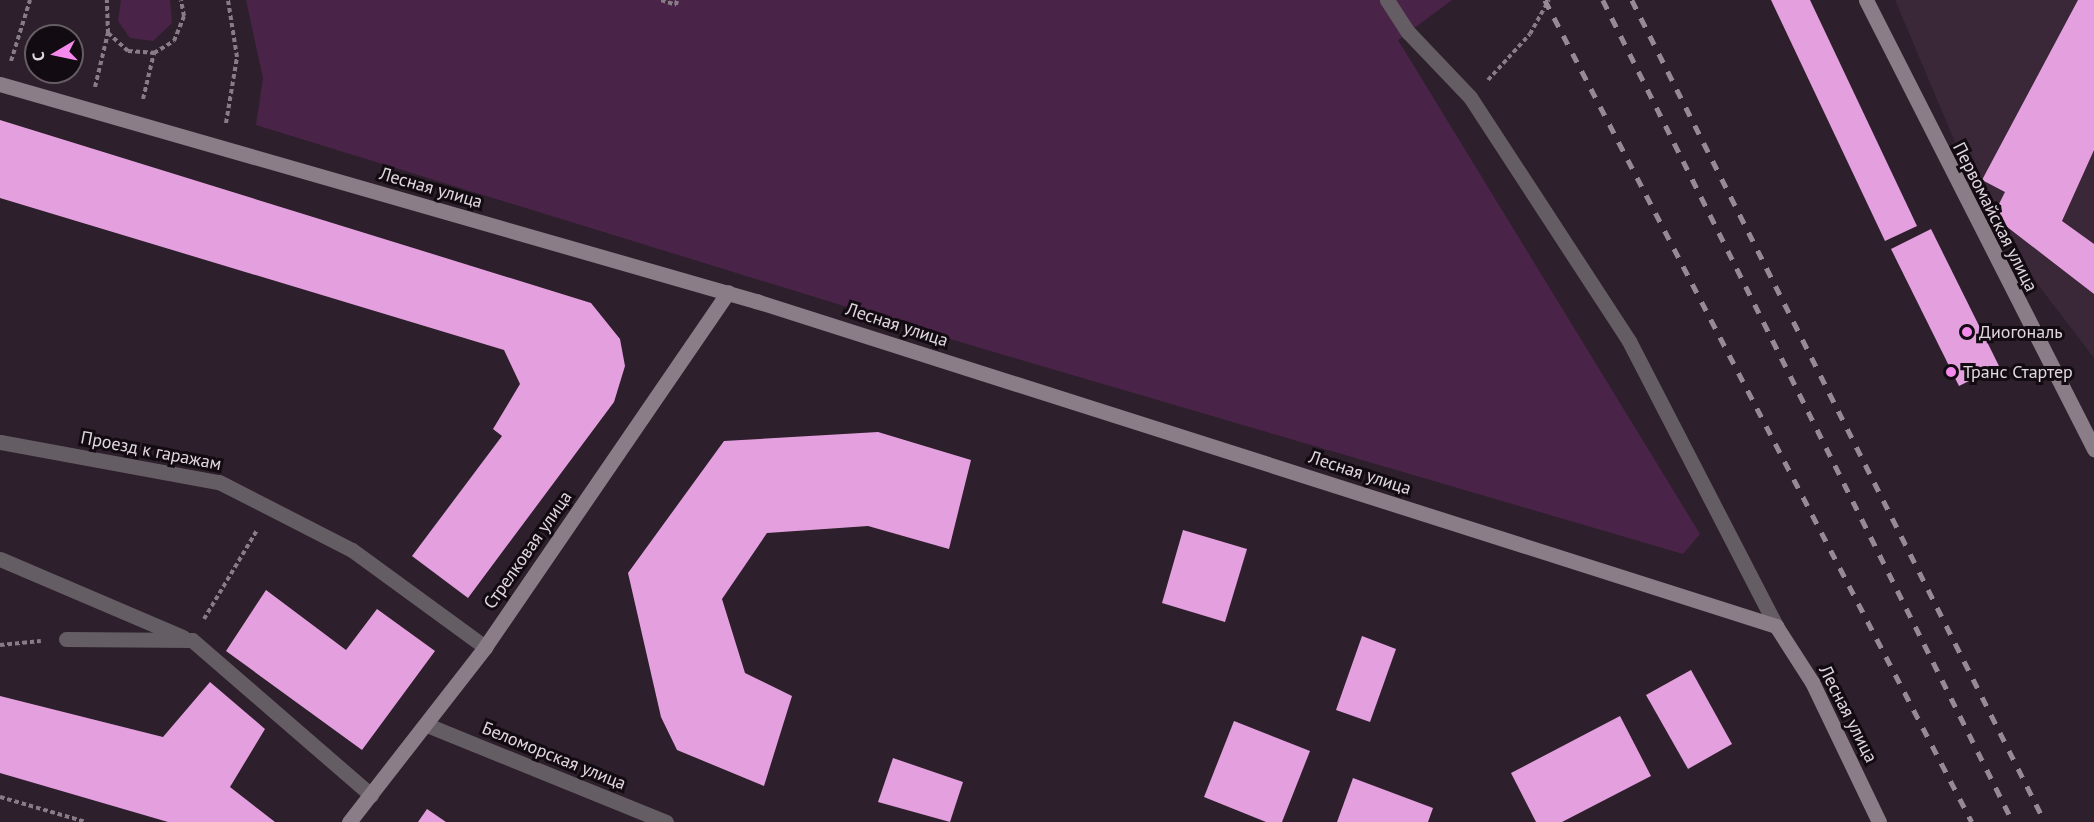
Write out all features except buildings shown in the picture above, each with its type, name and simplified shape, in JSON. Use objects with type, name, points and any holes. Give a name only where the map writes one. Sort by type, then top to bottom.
[{"type":"street","name":"Лесная улица","points":[[1387,0],[1408,32],[1470,97],[1629,341],[1776,626],[1812,682],[1880,822]]},
{"type":"street","name":"Первомайская улица","points":[[1866,0],[2094,450]]},
{"type":"street","name":"Лесная улица","points":[[2,84],[88,111],[728,292],[1776,626]]},
{"type":"street","name":"Стрелковая улица","points":[[349,822],[427,725],[484,647],[728,292]]},
{"type":"street","name":"Проезд к гаражам","points":[[0,442],[219,482],[352,550],[484,647]]},
{"type":"street","points":[[0,559],[192,640],[371,795]]},
{"type":"street","points":[[66,639],[192,640]]},
{"type":"street","name":"Беломорская улица","points":[[427,725],[666,822]]},
{"type":"path","points":[[2,84],[30,0]]},
{"type":"path","points":[[88,111],[108,33],[107,0]]},
{"type":"path","points":[[108,33],[128,51],[154,53],[174,41],[184,16],[181,0]]},
{"type":"path","points":[[219,148],[237,57],[228,0]]},
{"type":"path","points":[[662,0],[676,4],[677,0]]},
{"type":"path","points":[[1470,97],[1530,34],[1549,0]]},
{"type":"path","points":[[136,124],[154,53]]},
{"type":"path","points":[[192,640],[270,508]]},
{"type":"path","points":[[0,645],[66,639]]},
{"type":"path","points":[[0,797],[86,822]]},
{"type":"shaded area","points":[[121,0],[170,0],[172,23],[153,41],[130,38],[118,21]]},
{"type":"shaded area","points":[[246,0],[1452,0],[1398,40],[1700,534],[1683,554],[977,347],[256,125],[263,78]]},
{"type":"shaded area","points":[[1895,0],[2094,0],[2094,358],[1987,218]]},
{"type":"railway","points":[[1545,0],[1972,822]]},
{"type":"railway","points":[[1603,0],[2013,822]]},
{"type":"railway","points":[[1632,0],[2045,822]]},
{"type":"place","name":"Диогональ","points":[[1967,332]]},
{"type":"place","name":"Транс Стартер","points":[[1951,372]]}]
